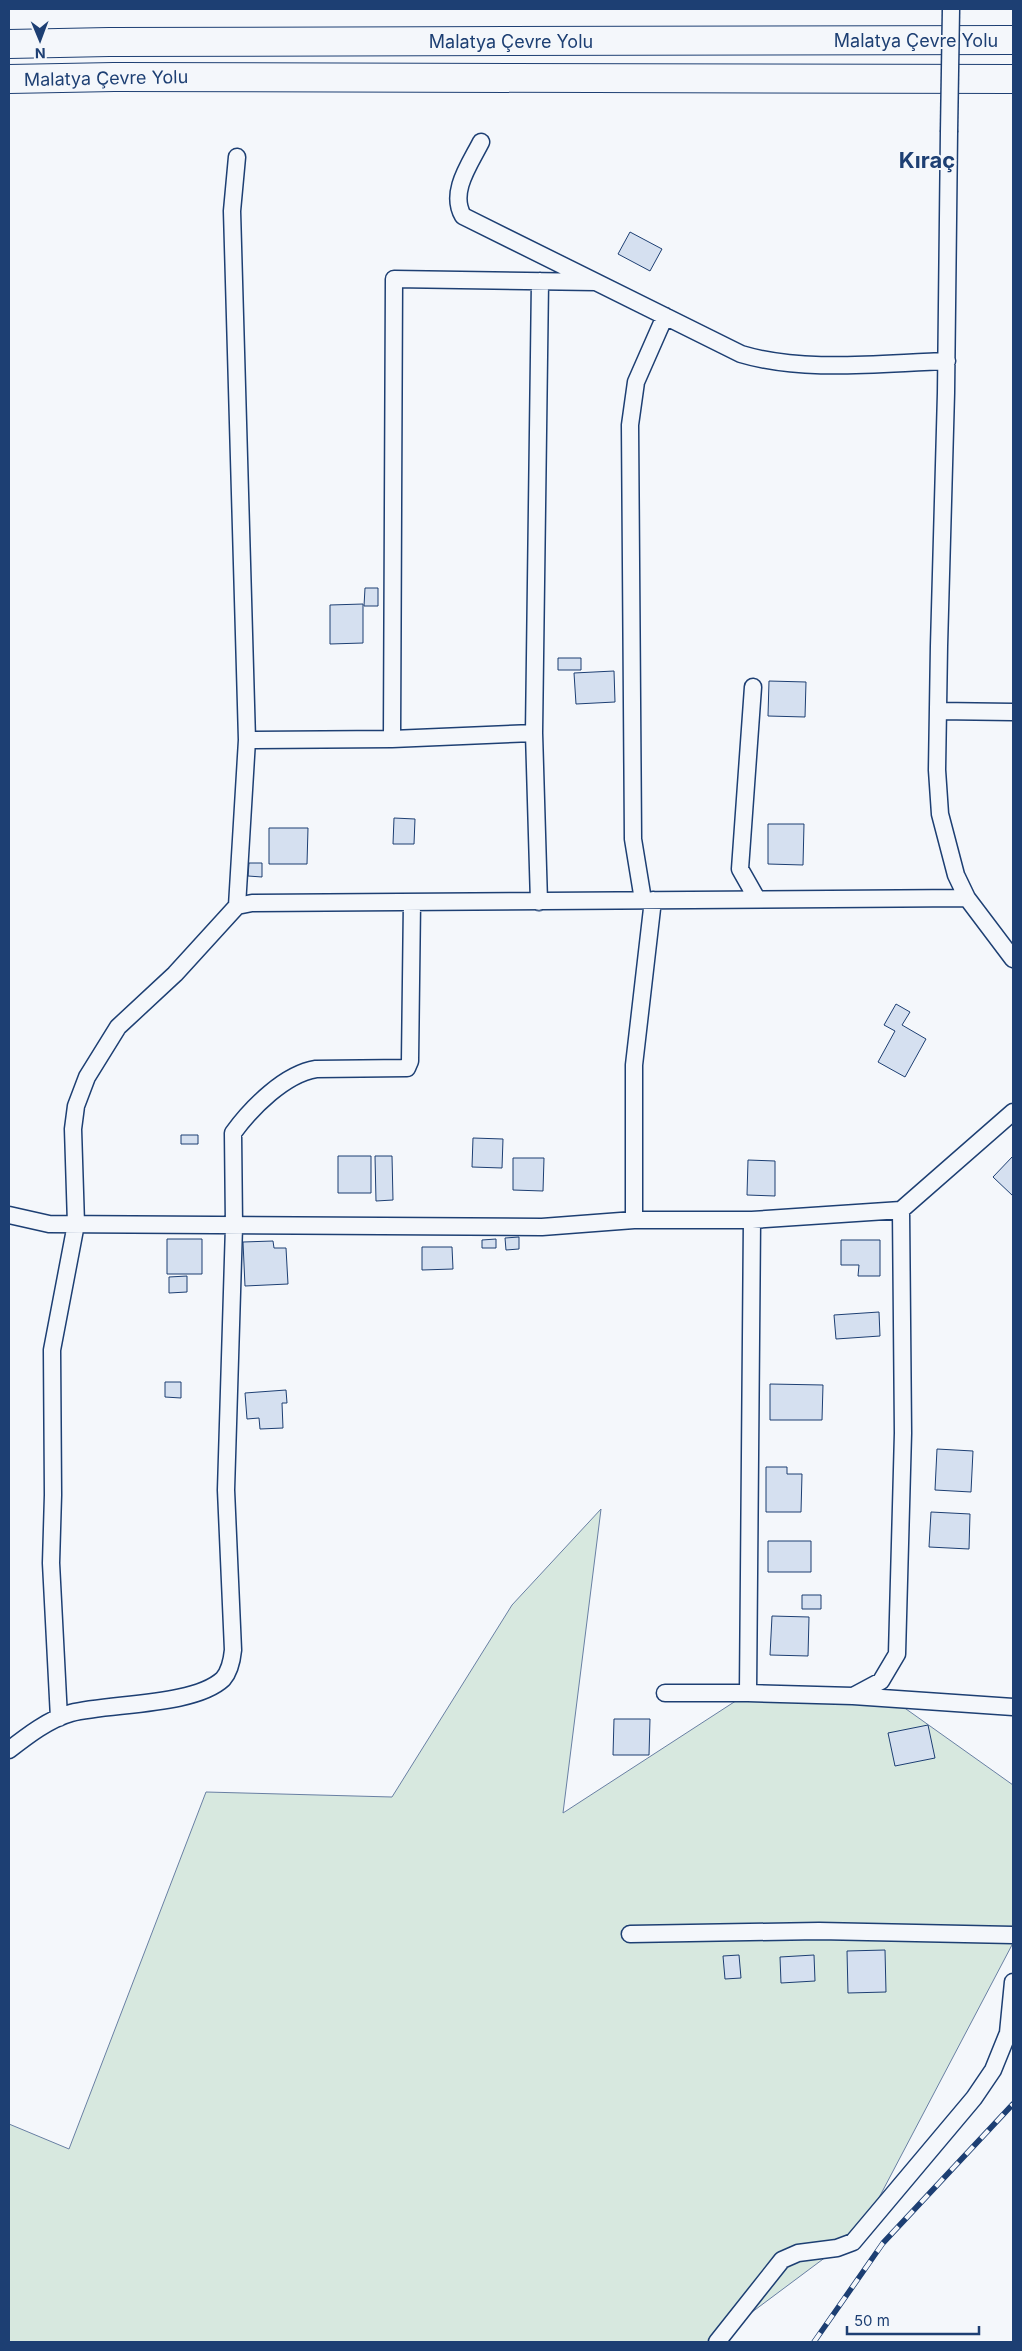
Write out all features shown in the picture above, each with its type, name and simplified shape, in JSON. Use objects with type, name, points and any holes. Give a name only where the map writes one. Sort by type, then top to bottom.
[{"type":"highway","name":"Malatya Çevre Yolu","points":[[9,44],[109,42],[1013,40]]},
{"type":"highway","name":"Malatya Çevre Yolu","points":[[9,79],[134,77],[1013,79]]},
{"type":"street","points":[[951,9],[947,362],[937,770],[940,814],[956,875],[967,898],[1013,958]]},
{"type":"street","points":[[482,142],[458,194],[458,208],[463,216],[741,354],[765,362],[819,365],[947,362]]},
{"type":"street","points":[[237,157],[232,211],[247,740],[237,906]]},
{"type":"street","points":[[392,739],[394,279],[596,282]]},
{"type":"street","points":[[539,902],[534,732],[540,280]]},
{"type":"street","points":[[634,1220],[634,1065],[648,900],[633,839],[630,424],[636,382],[665,316]]},
{"type":"street","points":[[753,687],[740,869],[758,900]]},
{"type":"street","points":[[938,711],[1013,712]]},
{"type":"street","points":[[247,740],[392,739],[534,732]]},
{"type":"street","points":[[59,1718],[51,1563],[53,1495],[52,1350],[76,1224],[73,1130],[76,1106],[88,1077],[118,1027],[175,974],[237,906],[252,903],[967,898]]},
{"type":"street","points":[[9,1750],[59,1718],[90,1710],[185,1696],[206,1689],[223,1678],[231,1665],[233,1650],[226,1490],[234,1226],[233,1132],[285,1080],[302,1071],[316,1069],[407,1068],[410,1061],[412,902]]},
{"type":"street","points":[[9,1215],[49,1224],[542,1227],[634,1220],[752,1220],[900,1210],[1013,1112]]},
{"type":"street","points":[[853,1696],[881,1681],[897,1654],[903,1433],[900,1210]]},
{"type":"street","points":[[748,1693],[752,1220]]},
{"type":"street","points":[[665,1692],[853,1696],[1013,1707]]},
{"type":"street","points":[[630,1934],[819,1930],[1013,1936]]},
{"type":"street","points":[[717,2342],[782,2260],[798,2253],[837,2248],[853,2242],[974,2098],[993,2070],[1008,2033],[1013,1982]]},
{"type":"shaded area","points":[[601,1509],[563,1813],[748,1693],[892,1699],[1013,1785],[1013,1943],[862,2230],[724,2333],[716,2342],[9,2342],[9,2124],[69,2149],[206,1792],[392,1797],[512,1605]]},
{"type":"building","points":[[630,232],[662,249],[650,271],[618,254]]},
{"type":"building","points":[[365,588],[378,588],[378,606],[364,606]]},
{"type":"building","points":[[363,604],[363,643],[330,644],[330,605]]},
{"type":"building","points":[[558,658],[581,658],[581,670],[558,670]]},
{"type":"building","points":[[614,671],[615,702],[576,704],[574,673]]},
{"type":"building","points":[[769,681],[806,682],[805,717],[768,716]]},
{"type":"building","points":[[394,818],[415,819],[414,844],[393,844]]},
{"type":"building","points":[[768,824],[804,824],[803,865],[768,864]]},
{"type":"building","points":[[269,828],[308,828],[307,864],[269,864]]},
{"type":"building","points":[[249,863],[262,863],[262,877],[248,876]]},
{"type":"building","points":[[896,1004],[910,1012],[902,1025],[926,1039],[905,1077],[878,1062],[895,1031],[884,1025]]},
{"type":"building","points":[[181,1135],[198,1135],[198,1144],[181,1144]]},
{"type":"building","points":[[473,1138],[503,1139],[502,1168],[472,1167]]},
{"type":"building","points":[[338,1156],[371,1156],[371,1193],[338,1193]]},
{"type":"building","points":[[375,1156],[392,1156],[393,1200],[376,1201]]},
{"type":"building","points":[[1013,1156],[1013,1196],[993,1177]]},
{"type":"building","points":[[513,1158],[544,1158],[543,1191],[513,1190]]},
{"type":"building","points":[[748,1160],[775,1161],[775,1196],[747,1195]]},
{"type":"building","points":[[519,1237],[519,1249],[506,1250],[505,1238]]},
{"type":"building","points":[[167,1239],[202,1239],[202,1274],[167,1274]]},
{"type":"building","points":[[496,1239],[496,1248],[482,1248],[482,1240]]},
{"type":"building","points":[[841,1240],[880,1240],[880,1276],[858,1276],[859,1265],[841,1265]]},
{"type":"building","points":[[273,1241],[274,1248],[286,1248],[288,1284],[245,1286],[243,1242]]},
{"type":"building","points":[[422,1247],[452,1247],[453,1269],[422,1270]]},
{"type":"building","points":[[187,1276],[187,1292],[169,1293],[169,1277]]},
{"type":"building","points":[[879,1312],[880,1336],[836,1339],[834,1315]]},
{"type":"building","points":[[165,1382],[181,1382],[181,1398],[165,1397]]},
{"type":"building","points":[[770,1384],[823,1385],[822,1420],[770,1420]]},
{"type":"building","points":[[286,1390],[287,1403],[282,1403],[283,1428],[260,1429],[259,1418],[247,1419],[245,1393]]},
{"type":"building","points":[[937,1449],[973,1451],[971,1492],[935,1490]]},
{"type":"building","points":[[766,1467],[787,1467],[787,1474],[802,1474],[801,1512],[766,1512]]},
{"type":"building","points":[[931,1512],[970,1514],[969,1549],[929,1547]]},
{"type":"building","points":[[768,1541],[811,1541],[811,1572],[768,1572]]},
{"type":"building","points":[[802,1595],[821,1595],[821,1609],[802,1609]]},
{"type":"building","points":[[772,1616],[809,1617],[808,1656],[770,1655]]},
{"type":"building","points":[[614,1719],[650,1719],[649,1755],[613,1755]]},
{"type":"building","points":[[928,1725],[935,1758],[895,1766],[888,1733]]},
{"type":"building","points":[[885,1950],[886,1992],[848,1993],[847,1951]]},
{"type":"building","points":[[739,1955],[741,1978],[725,1979],[723,1956]]},
{"type":"building","points":[[814,1955],[815,1981],[781,1983],[780,1957]]},
{"type":"railway","points":[[814,2342],[883,2243],[1013,2104]]},
{"type":"district","name":"Kıraç","points":[[927,160]]}]
